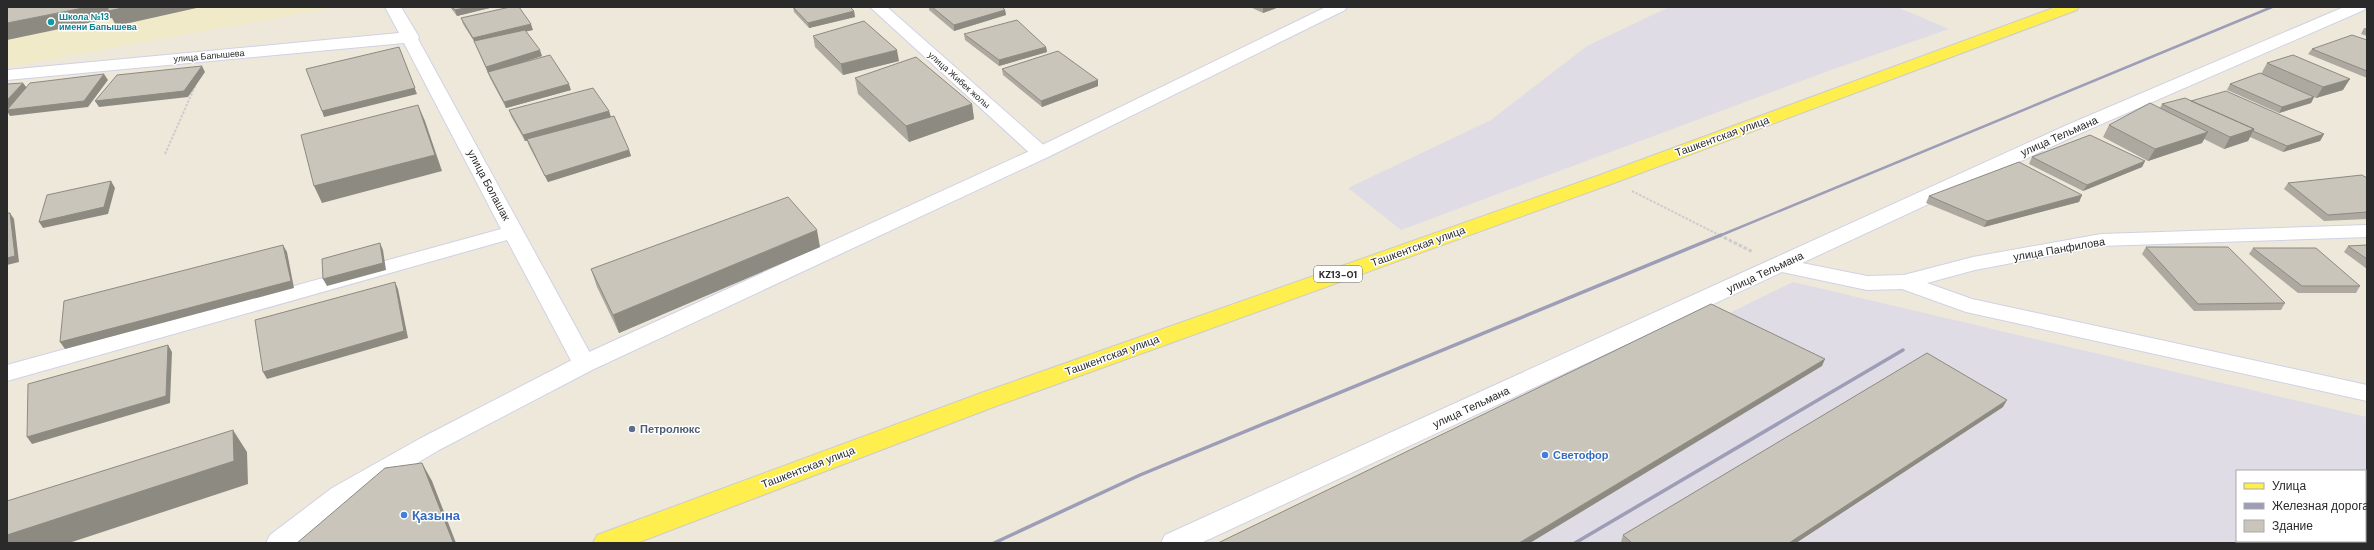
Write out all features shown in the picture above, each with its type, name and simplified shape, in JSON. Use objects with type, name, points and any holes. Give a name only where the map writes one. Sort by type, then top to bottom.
[{"type":"main road","name":"Ташкентская улица","points":[[607,543],[990,399],[1607,179],[2071,7]]},
{"type":"street","name":"улица Болашак","points":[[393,7],[584,364]]},
{"type":"street","name":"улица Жибек жолы","points":[[878,7],[1041,153]]},
{"type":"street","name":"улица Тельмана","points":[[1175,543],[2074,129],[2358,7]]},
{"type":"street","points":[[280,543],[342,495],[430,444],[584,364],[1041,153],[1333,8]]},
{"type":"street","name":"улица Бапышева","points":[[7,76],[410,37]]},
{"type":"street","name":"улица Панфилова","points":[[1780,265],[1867,284],[1904,282],[1973,264],[2101,240],[2367,231]]},
{"type":"street","points":[[7,373],[514,232]]},
{"type":"street","points":[[1904,282],[1966,304],[2367,394]]},
{"type":"path","points":[[165,154],[208,56]]},
{"type":"path","points":[[1607,179],[1780,265]]},
{"type":"shaded area","points":[[7,7],[336,7],[7,67]]},
{"type":"shaded area","points":[[1669,7],[1897,7],[1949,29],[1831,70],[1401,230],[1348,188],[1491,120],[1587,46]]},
{"type":"shaded area","points":[[1793,282],[2367,417],[2367,543],[1258,543]]},
{"type":"building","points":[[7,7],[88,7],[7,23]]},
{"type":"building","points":[[108,7],[127,7],[108,11]]},
{"type":"building","points":[[452,7],[469,7],[455,10]]},
{"type":"building","points":[[510,7],[519,7],[531,24],[473,38],[461,18]]},
{"type":"building","points":[[793,7],[850,7],[854,11],[808,23]]},
{"type":"building","points":[[932,7],[1002,7],[1005,10],[954,25]]},
{"type":"building","points":[[1017,20],[1046,47],[999,60],[964,34]]},
{"type":"building","points":[[864,21],[897,50],[841,64],[813,36]]},
{"type":"building","points":[[525,30],[540,50],[486,67],[474,41]]},
{"type":"building","points":[[2352,35],[2367,40],[2367,71],[2312,49]]},
{"type":"building","points":[[399,47],[415,88],[322,111],[306,69]]},
{"type":"building","points":[[1058,51],[1098,80],[1041,101],[1002,69]]},
{"type":"building","points":[[550,55],[569,84],[504,102],[488,72]]},
{"type":"building","points":[[2293,55],[2350,79],[2323,87],[2267,63]]},
{"type":"building","points":[[916,57],[972,104],[906,126],[855,78]]},
{"type":"building","points":[[202,66],[184,91],[95,101],[117,75]]},
{"type":"building","points":[[2260,73],[2314,97],[2282,107],[2230,84]]},
{"type":"building","points":[[104,74],[84,101],[7,110],[30,83]]},
{"type":"building","points":[[23,83],[7,100],[7,84]]},
{"type":"building","points":[[593,88],[609,111],[523,135],[509,110]]},
{"type":"building","points":[[2226,91],[2324,134],[2287,146],[2253,131],[2254,129],[2191,101]]},
{"type":"building","points":[[2185,98],[2254,129],[2230,137],[2162,104]]},
{"type":"building","points":[[2150,103],[2208,132],[2155,149],[2109,125]]},
{"type":"building","points":[[418,105],[435,155],[314,186],[301,135]]},
{"type":"building","points":[[614,116],[629,150],[545,176],[527,139]]},
{"type":"building","points":[[2090,135],[2145,161],[2087,185],[2032,157]]},
{"type":"building","points":[[2019,162],[2082,195],[1987,221],[1929,196]]},
{"type":"building","points":[[2362,175],[2367,178],[2367,212],[2328,215],[2288,183]]},
{"type":"building","points":[[111,181],[104,207],[39,222],[47,195]]},
{"type":"building","points":[[788,197],[817,230],[613,315],[591,269]]},
{"type":"building","points":[[7,213],[10,213],[15,256],[7,258]]},
{"type":"building","points":[[380,243],[383,263],[323,279],[322,259]]},
{"type":"building","points":[[283,245],[291,281],[60,342],[64,301]]},
{"type":"building","points":[[2367,245],[2367,259],[2348,246]]},
{"type":"building","points":[[2146,247],[2228,247],[2285,303],[2198,304]]},
{"type":"building","points":[[2253,248],[2316,248],[2360,286],[2302,286]]},
{"type":"building","points":[[395,282],[404,331],[263,372],[255,320]]},
{"type":"building","name":"Светофор","points":[[1711,304],[1825,359],[1519,543],[1218,543]]},
{"type":"building","points":[[168,345],[166,396],[27,437],[28,384]]},
{"type":"building","points":[[1927,353],[2007,400],[1789,543],[1632,543],[1623,535]]},
{"type":"building","points":[[233,430],[234,461],[7,535],[7,501]]},
{"type":"building","name":"Қазына","points":[[422,463],[453,542],[297,543],[385,468]]},
{"type":"railway","points":[[1719,236],[2272,7]]},
{"type":"railway","points":[[994,543],[1140,475],[1721,235]]},
{"type":"railway","points":[[1575,543],[1903,350]]},
{"type":"place","name":"Школа №13 имени Бапышева","points":[[51,22]]},
{"type":"place","name":"Петролюкс","points":[[632,429]]},
{"type":"place","name":"Светофор","points":[[1545,455]]},
{"type":"place","name":"Қазына","points":[[404,515]]}]
